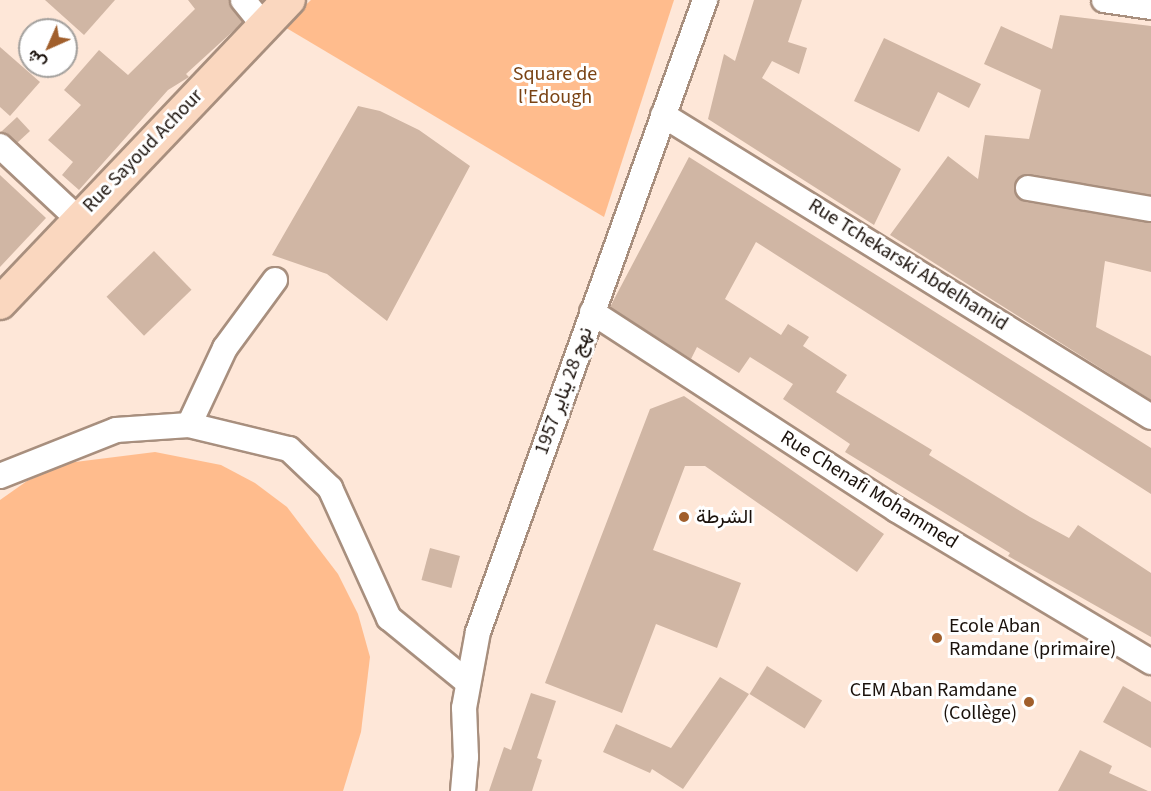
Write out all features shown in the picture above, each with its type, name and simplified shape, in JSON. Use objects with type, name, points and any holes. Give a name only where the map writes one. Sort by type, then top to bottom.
[{"type":"main road","name":"Rue Sayoud Achour","points":[[0,303],[289,0]]},
{"type":"street","points":[[243,0],[263,25]]},
{"type":"street","name":"نهج 28 يناير 1957","points":[[463,791],[466,681],[478,632],[705,0]]},
{"type":"street","points":[[1104,0],[1151,8]]},
{"type":"street","name":"Rue Tchekarski Abdelhamid","points":[[663,115],[1151,417]]},
{"type":"street","points":[[0,146],[78,219]]},
{"type":"street","points":[[1028,188],[1151,209]]},
{"type":"street","points":[[189,425],[225,348],[275,280]]},
{"type":"street","name":"Rue Chenafi Mohammed","points":[[592,312],[897,510],[1151,662]]},
{"type":"street","points":[[0,476],[116,429],[189,425],[289,450],[330,488],[389,618],[466,681]]},
{"type":"green space","name":"Square de l'Edough","points":[[311,0],[674,0],[604,217],[283,26]]},
{"type":"green space","points":[[155,452],[221,465],[255,483],[287,507],[338,574],[358,614],[370,657],[361,732],[343,791],[0,791],[0,500],[27,481],[67,463]]},
{"type":"building","points":[[45,0],[115,0],[84,35],[78,30],[78,18],[65,18]]},
{"type":"building","points":[[188,0],[229,0],[243,22],[186,74],[189,77],[168,90],[79,190],[62,175],[73,162],[48,140],[81,105],[64,90],[74,78],[78,78],[78,74],[99,50],[128,75],[195,9]]},
{"type":"building","points":[[754,0],[802,0],[788,42],[807,48],[799,74],[772,61],[762,78],[901,169],[874,225],[708,119],[724,54],[735,61]]},
{"type":"building","points":[[1060,15],[1151,26],[1151,195],[1030,174],[1017,178],[1014,186],[1018,199],[1026,202],[1151,223],[1151,272],[1105,261],[1096,327],[1151,356],[1151,400],[890,235],[948,156],[978,179],[985,135],[1029,139],[1041,90],[984,64],[1001,26],[1052,49]]},
{"type":"building","points":[[884,38],[981,84],[969,108],[938,92],[919,132],[854,101]]},
{"type":"building","points":[[0,47],[18,63],[18,78],[35,78],[40,82],[10,116],[0,107]]},
{"type":"building","points":[[358,106],[380,111],[419,130],[470,166],[387,321],[327,274],[272,255]]},
{"type":"building","points":[[17,117],[30,131],[17,143],[1,132]]},
{"type":"building","points":[[689,157],[1151,448],[1151,494],[756,242],[725,299],[781,335],[788,324],[809,337],[803,346],[847,375],[836,392],[932,450],[929,455],[1030,517],[1069,538],[1078,525],[1151,573],[1151,637],[1008,556],[1010,553],[845,452],[850,444],[783,399],[793,384],[750,357],[739,373],[697,347],[691,359],[610,307]]},
{"type":"building","points":[[0,175],[46,218],[0,267]]},
{"type":"building","points":[[154,251],[192,290],[144,336],[107,297]]},
{"type":"building","points":[[684,396],[884,534],[857,572],[705,466],[685,466],[653,550],[741,583],[717,648],[656,624],[622,713],[545,683],[650,409]]},
{"type":"building","points":[[430,548],[460,556],[451,588],[421,580]]},
{"type":"building","points":[[767,666],[822,700],[805,728],[750,694]]},
{"type":"building","points":[[720,677],[749,694],[683,789],[652,769],[650,773],[603,752],[616,724],[671,748]]},
{"type":"building","points":[[1123,686],[1151,702],[1151,748],[1103,722]]},
{"type":"building","points":[[531,693],[556,701],[537,758],[542,760],[532,791],[489,791],[504,747],[511,750]]},
{"type":"building","points":[[1080,750],[1112,766],[1109,773],[1148,791],[1058,791]]},
{"type":"place","name":"الشرطة","points":[[684,517]]},
{"type":"place","name":"Ecole Aban Ramdane (primaire)","points":[[937,638]]},
{"type":"place","name":"CEM Aban Ramdane (Collège)","points":[[1029,702]]}]
